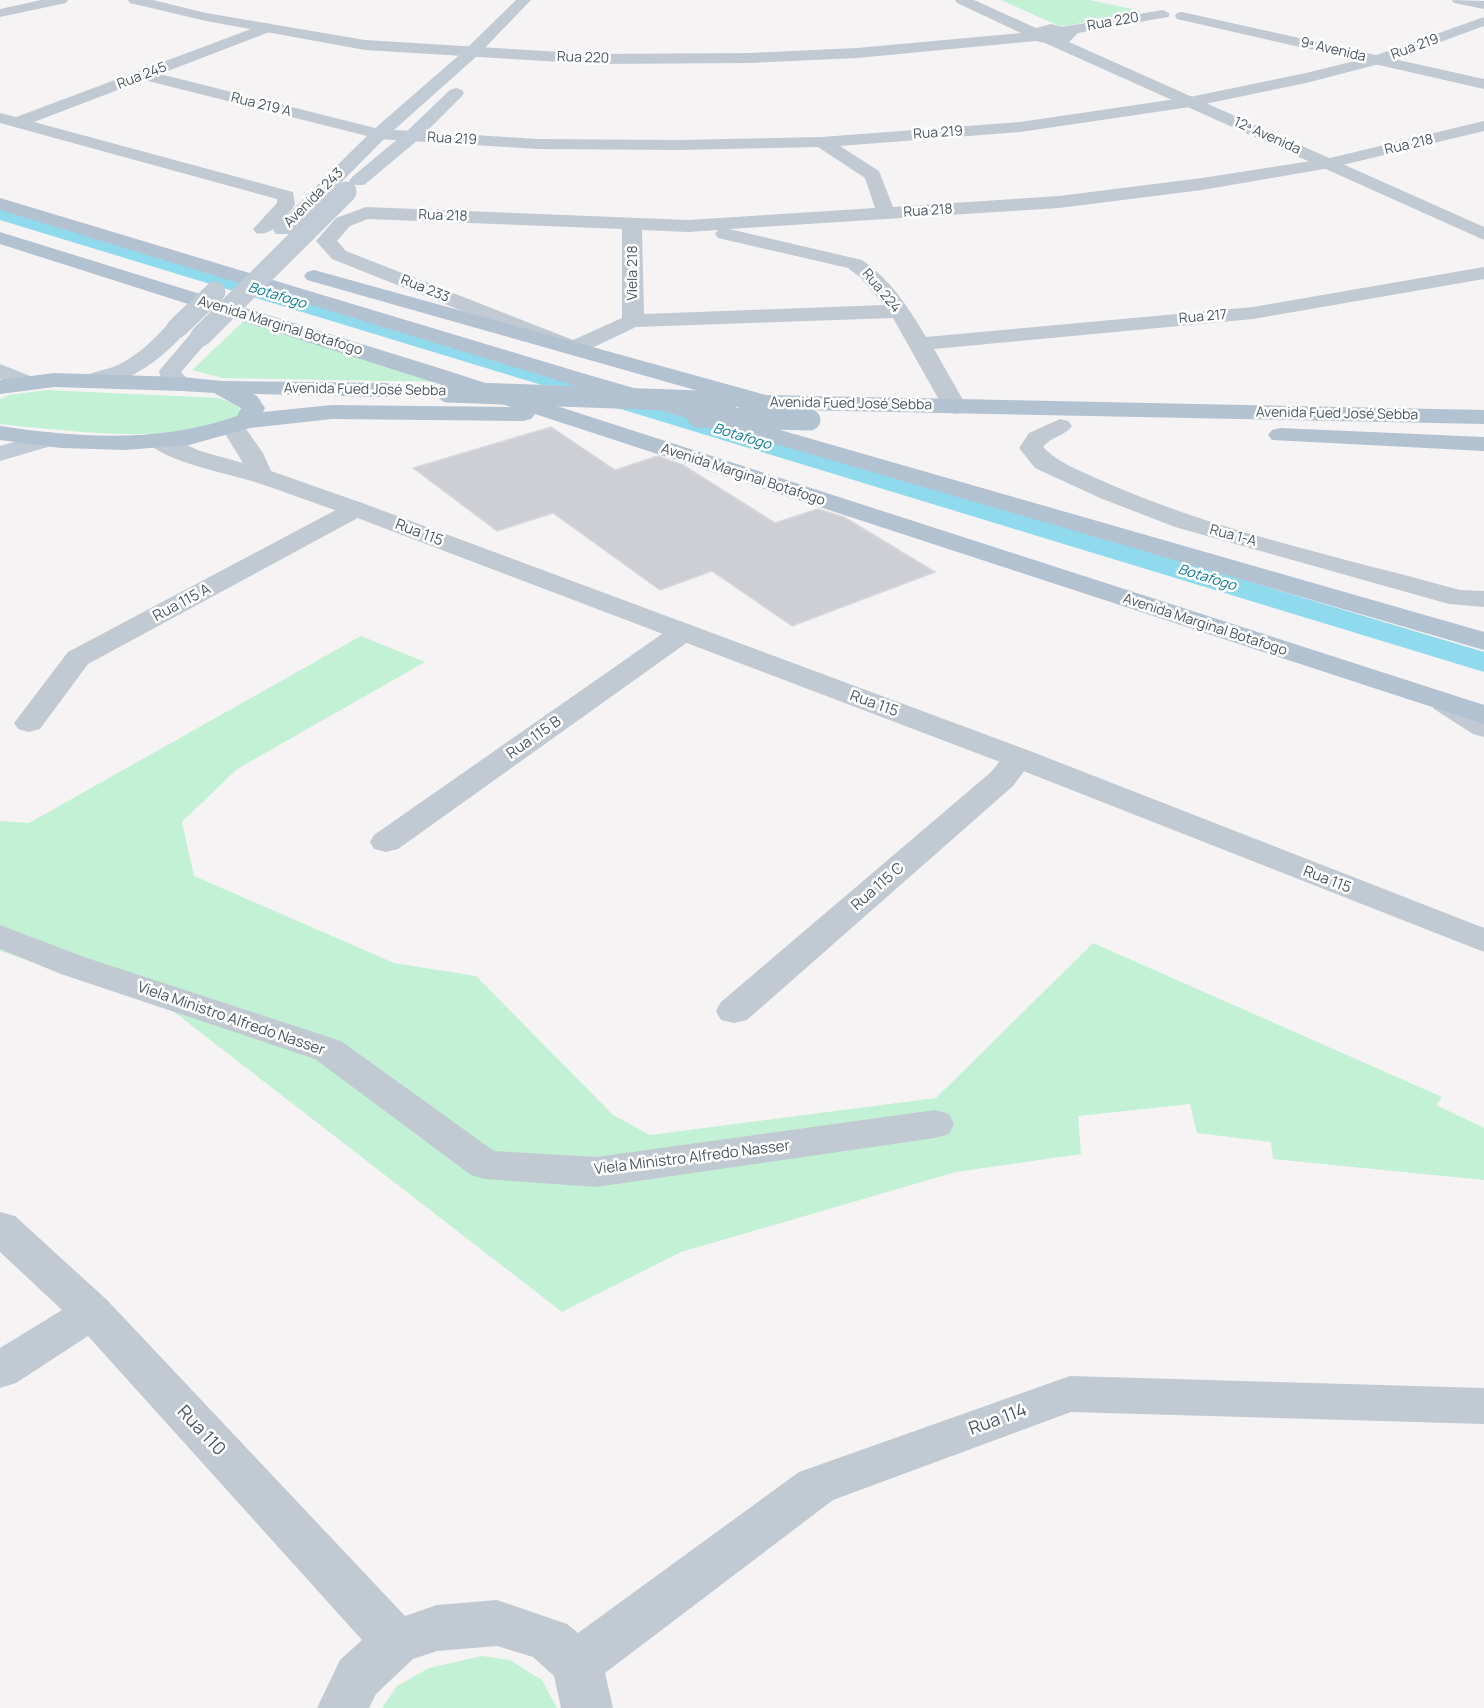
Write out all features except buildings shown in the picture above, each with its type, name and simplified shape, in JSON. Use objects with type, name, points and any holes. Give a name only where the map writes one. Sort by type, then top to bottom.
[{"type":"main road","name":"Avenida 243","points":[[94,380],[135,366],[154,352],[273,230],[471,53],[524,0]]},
{"type":"main road","name":"Avenida 243","points":[[182,384],[170,375],[170,371],[201,336],[348,190],[412,136],[510,39]]},
{"type":"main road","points":[[4,205],[86,218],[290,269],[767,403]]},
{"type":"main road","points":[[4,205],[573,378],[1484,641]]},
{"type":"main road","name":"Avenida Marginal Botafogo","points":[[0,238],[431,373],[1484,715]]},
{"type":"main road","points":[[6,382],[94,380],[218,387],[249,400],[253,408],[240,424]]},
{"type":"main road","name":"Avenida Fued José Sebba","points":[[218,387],[767,403],[1484,417]]},
{"type":"main road","points":[[821,420],[931,415],[951,412],[955,406]]},
{"type":"main road","name":"Avenida Fued José Sebba","points":[[0,433],[50,439],[122,443],[159,441],[240,424],[332,412],[393,411],[1059,426],[1484,444]]},
{"type":"main road","points":[[0,454],[50,439]]},
{"type":"street","points":[[0,13],[61,0]]},
{"type":"street","name":"Rua 220","points":[[135,0],[267,28],[365,45],[593,59],[747,58],[857,53],[1052,34],[1173,9]]},
{"type":"street","name":"12ª Avenida","points":[[962,0],[1211,98],[1484,216]]},
{"type":"street","name":"12ª Avenida","points":[[988,0],[1190,102],[1484,234]]},
{"type":"street","points":[[1459,0],[1484,5]]},
{"type":"street","name":"9ª Avenida","points":[[1129,4],[1173,9],[1384,58],[1484,84]]},
{"type":"street","name":"Rua 219","points":[[379,134],[538,144],[679,145],[822,142],[1020,127],[1211,98],[1384,58],[1484,21]]},
{"type":"street","name":"Rua 245","points":[[8,121],[144,75],[267,28]]},
{"type":"street","name":"9ª Avenida","points":[[1384,58],[1484,76]]},
{"type":"street","name":"Rua 219 A","points":[[144,75],[379,134]]},
{"type":"street","points":[[8,121],[286,196],[286,204],[273,230]]},
{"type":"street","name":"Rua 218","points":[[366,213],[688,226],[1059,202],[1202,184],[1330,163],[1484,126]]},
{"type":"street","points":[[822,142],[873,175],[886,214]]},
{"type":"street","name":"Rua 233","points":[[366,213],[343,222],[327,241],[339,255],[575,349]]},
{"type":"street","name":"Viela 218","points":[[632,225],[633,321]]},
{"type":"street","name":"Rua 224","points":[[688,226],[855,264],[867,269],[899,311],[955,406]]},
{"type":"street","name":"Rua 217","points":[[919,344],[1253,313],[1484,273]]},
{"type":"street","points":[[575,349],[587,340],[633,321],[899,311]]},
{"type":"street","points":[[240,424],[261,476]]},
{"type":"street","name":"Rua 1-A","points":[[1059,426],[1037,438],[1031,448],[1035,456],[1044,463],[1109,493],[1184,522],[1459,598],[1484,599]]},
{"type":"street","name":"Rua 115","points":[[159,441],[190,456],[261,476],[356,510],[1019,758],[1484,941]]},
{"type":"street","name":"Rua 115 A","points":[[29,723],[78,658],[356,510]]},
{"type":"street","name":"Rua 115 B","points":[[386,842],[682,633]]},
{"type":"street","points":[[1445,703],[1484,728]]},
{"type":"street","name":"Rua 115 C","points":[[734,1011],[1002,779],[1019,758]]},
{"type":"street","name":"Viela Ministro Alfredo Nasser","points":[[0,936],[74,966],[328,1050],[485,1165],[596,1172],[935,1124]]},
{"type":"street","name":"Rua 110","points":[[0,1227],[92,1312],[396,1642]]},
{"type":"street","points":[[0,1370],[92,1312]]},
{"type":"street","name":"Rua 114","points":[[582,1686],[816,1486],[1070,1394],[1484,1406]]},
{"type":"street","points":[[343,1708],[358,1677],[396,1642],[437,1628],[496,1623],[549,1640],[582,1686]]},
{"type":"green space","points":[[1001,0],[1090,0],[1141,11],[1061,27]]},
{"type":"green space","points":[[249,316],[450,382],[223,378],[192,370]]},
{"type":"green space","points":[[46,390],[219,398],[239,406],[240,414],[217,424],[189,431],[158,434],[89,432],[0,424],[0,399],[9,395]]},
{"type":"green space","points":[[361,636],[425,662],[237,769],[182,822],[194,876],[394,963],[476,976],[613,1115],[650,1135],[936,1098],[1093,943],[1442,1097],[1436,1105],[1484,1128],[1484,1180],[1273,1159],[1271,1142],[1197,1133],[1190,1104],[1078,1116],[1081,1154],[956,1172],[681,1252],[562,1312],[165,1005],[0,951],[0,821],[29,823]]},
{"type":"green space","points":[[482,1656],[510,1660],[542,1680],[557,1708],[382,1708],[397,1686],[429,1668]]},
{"type":"waterway","name":"Botafogo","points":[[0,213],[1484,662]]}]
